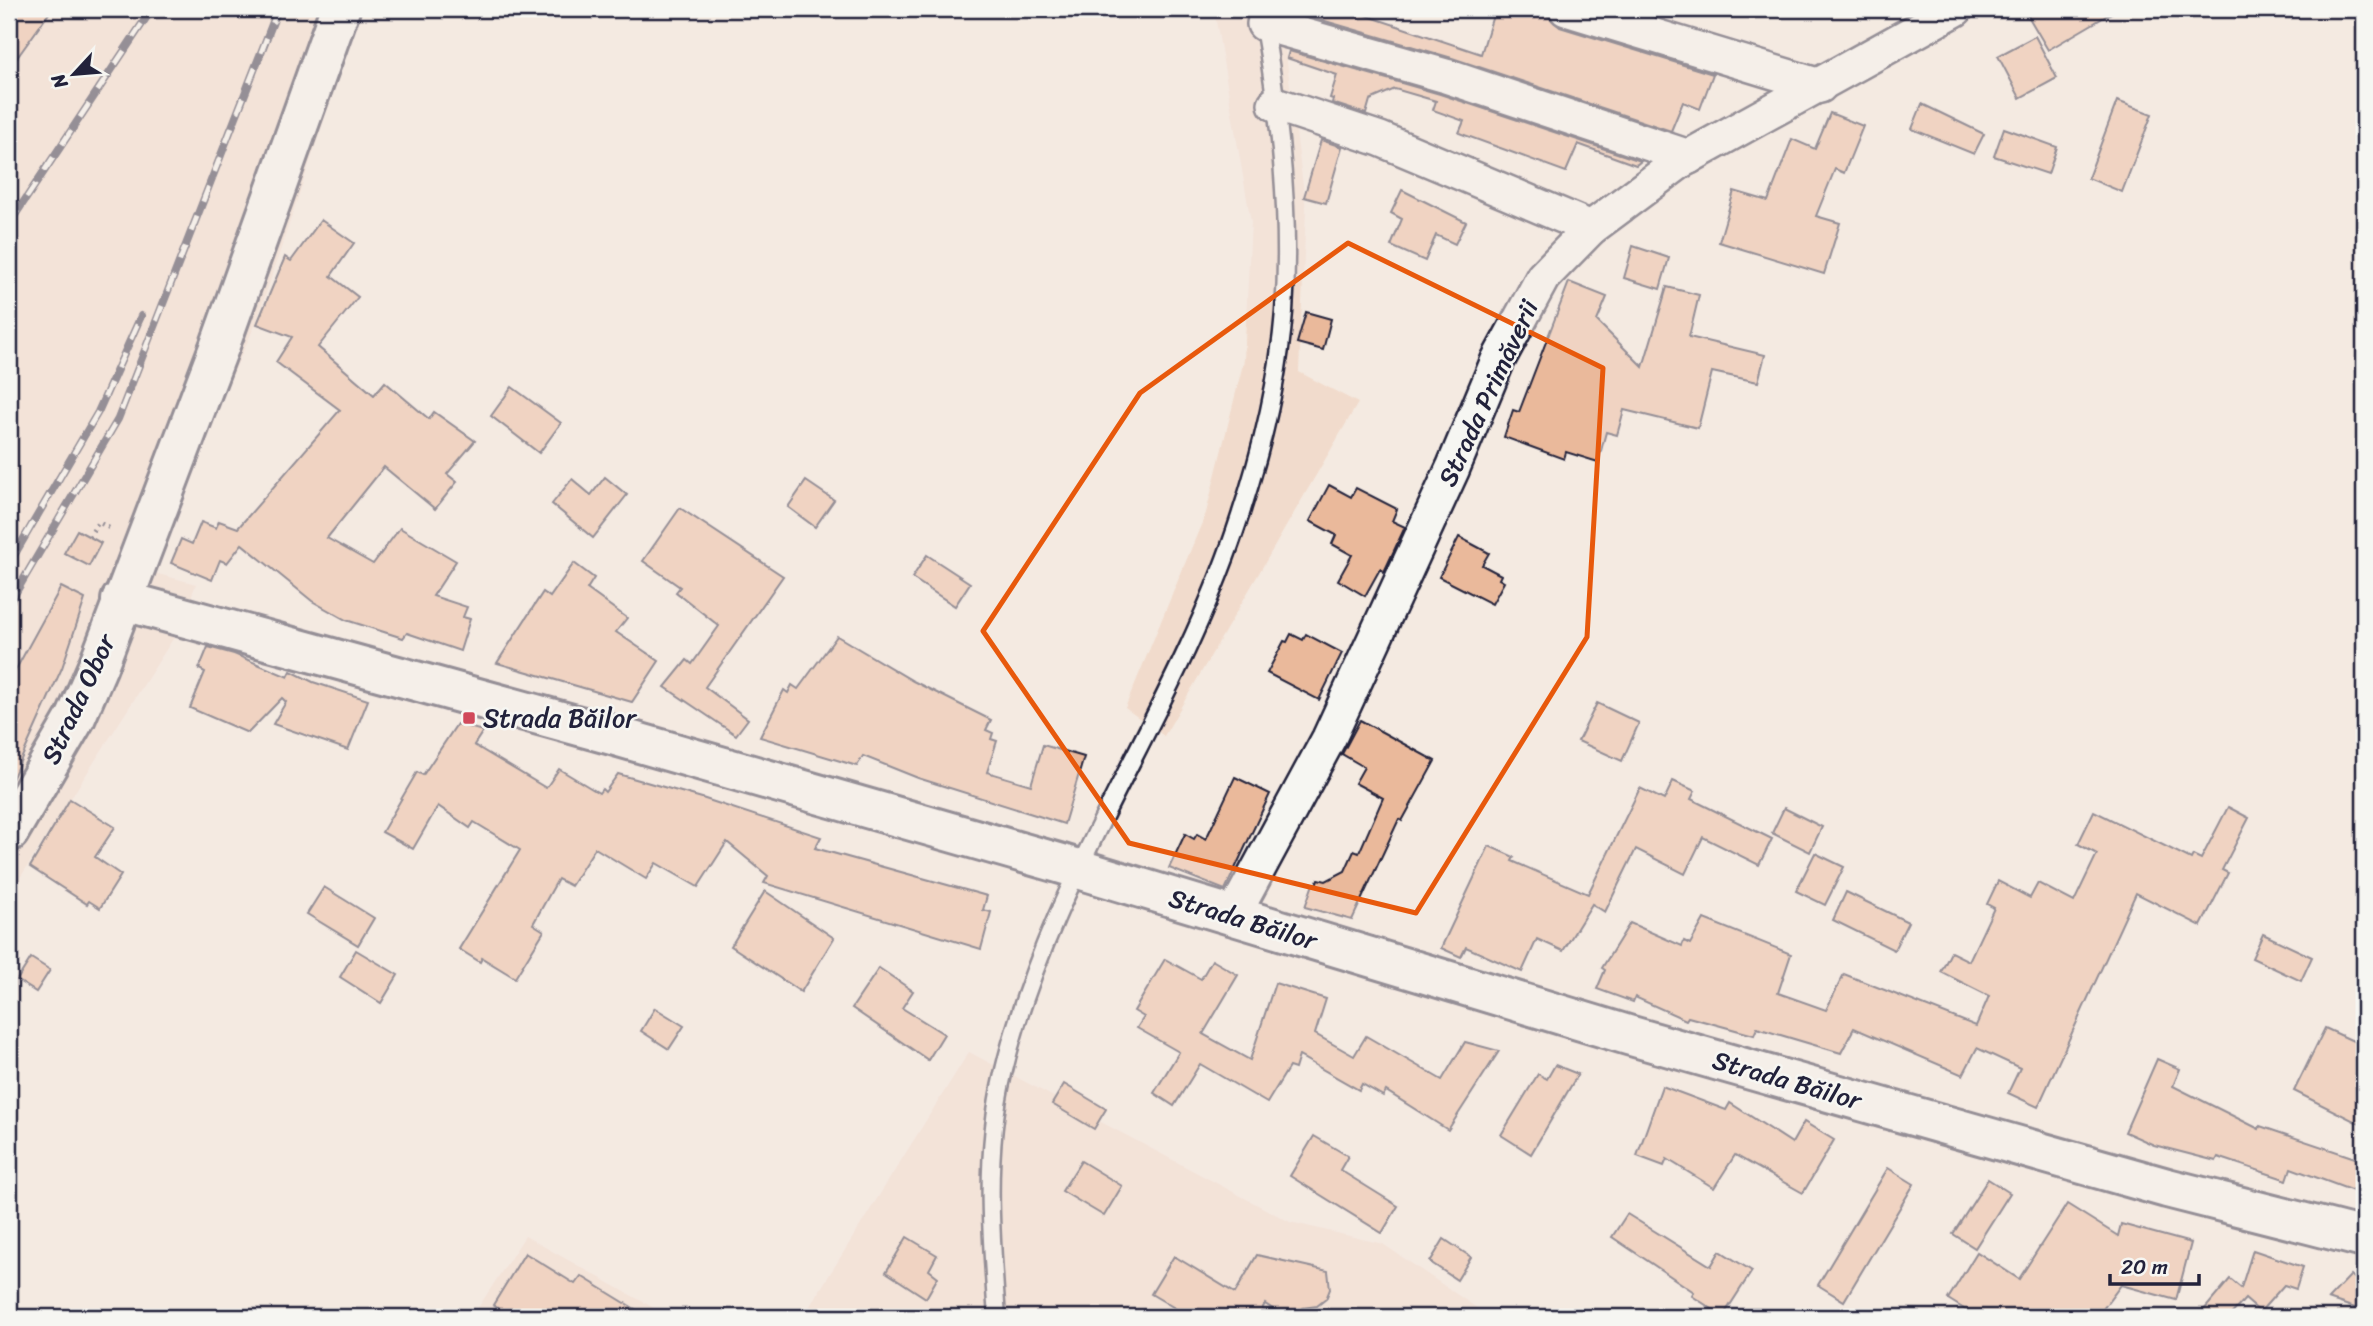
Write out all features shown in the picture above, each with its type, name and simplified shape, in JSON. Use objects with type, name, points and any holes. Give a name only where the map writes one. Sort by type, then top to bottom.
[{"type":"street","name":"Strada Obor","points":[[9,832],[76,716],[220,345],[340,9]]},
{"type":"street","points":[[1566,9],[1820,86]]},
{"type":"street","points":[[1903,9],[1947,14]]},
{"type":"street","name":"Strada Primăverii","points":[[1233,916],[1329,738],[1453,468],[1498,360],[1544,277],[1591,228],[1689,157],[1947,14]]},
{"type":"street","points":[[1262,16],[1689,157]]},
{"type":"street","points":[[1275,104],[1380,139],[1591,228]]},
{"type":"street","name":"Strada Băilor","points":[[121,600],[612,735],[1079,869],[1628,1035],[2168,1188],[2364,1238]]},
{"type":"lane","points":[[998,1317],[990,1180],[994,1122],[1003,1073],[1033,979],[1079,869],[1159,711],[1203,614],[1235,531],[1252,476],[1277,369],[1284,311],[1283,186],[1275,104],[1262,16]]},
{"type":"highlighted area","points":[[1348,243],[1603,368],[1587,637],[1416,913],[1129,843],[983,631],[1140,393]]},
{"type":"shaded area","points":[[9,9],[361,9],[256,323],[143,570],[196,584],[178,631],[9,895]]},
{"type":"shaded area","points":[[1214,9],[1280,9],[1306,209],[1299,372],[1358,403],[1164,736],[1125,708],[1206,513],[1244,360],[1251,222]]},
{"type":"shaded area","points":[[969,1052],[1290,1222],[1383,1244],[1490,1317],[803,1317]]},
{"type":"shaded area","points":[[525,1236],[670,1317],[472,1317]]},
{"type":"building","points":[[14,9],[52,9],[9,69],[9,16]]},
{"type":"building","points":[[1303,9],[1347,9],[1481,54],[1495,9],[1528,9],[1548,16],[1560,27],[1713,74],[1700,109],[1683,102],[1671,131],[1452,58],[1301,14]]},
{"type":"building","points":[[2024,9],[2118,9],[2048,50]]},
{"type":"building","points":[[2035,36],[2057,78],[2020,98],[1998,56]]},
{"type":"building","points":[[1289,51],[1440,94],[1641,161],[1636,165],[1578,144],[1566,172],[1459,133],[1464,121],[1433,110],[1436,101],[1395,89],[1370,100],[1366,114],[1332,103],[1333,99],[1330,98],[1337,75],[1287,58]]},
{"type":"building","points":[[2117,101],[2152,114],[2122,192],[2088,178]]},
{"type":"building","points":[[1922,104],[1984,134],[1974,154],[1912,129]]},
{"type":"building","points":[[1830,113],[1863,126],[1844,173],[1835,169],[1816,216],[1840,223],[1824,274],[1719,242],[1734,191],[1768,201],[1792,139],[1815,149]]},
{"type":"building","points":[[2004,128],[2057,147],[2048,174],[1994,156]]},
{"type":"building","points":[[1321,140],[1342,147],[1326,203],[1304,197]]},
{"type":"building","points":[[1402,190],[1466,222],[1455,244],[1436,235],[1425,261],[1391,246],[1402,219],[1391,213]]},
{"type":"building","points":[[321,220],[354,243],[331,276],[358,297],[318,347],[374,395],[385,382],[429,419],[434,412],[475,441],[447,474],[457,482],[435,509],[384,467],[327,538],[373,564],[400,528],[456,561],[433,596],[467,607],[463,617],[470,619],[460,651],[407,633],[403,638],[346,620],[312,601],[242,544],[227,563],[220,560],[212,580],[171,563],[181,539],[192,544],[201,522],[216,528],[219,521],[238,528],[340,410],[276,362],[292,337],[257,324],[285,257],[291,261]]},
{"type":"building","points":[[1633,246],[1669,258],[1660,289],[1624,278]]},
{"type":"building","points":[[1569,282],[1607,297],[1597,321],[1643,367],[1667,287],[1699,295],[1689,337],[1765,355],[1758,382],[1712,372],[1698,428],[1624,410],[1617,435],[1606,432],[1598,462],[1566,452],[1564,459],[1504,437],[1513,410],[1519,412]]},
{"type":"building","points":[[1306,312],[1331,319],[1323,350],[1297,343]]},
{"type":"building","points":[[512,387],[561,423],[539,453],[491,416]]},
{"type":"building","points":[[605,477],[627,495],[593,538],[552,504],[572,479],[591,495]]},
{"type":"building","points":[[806,481],[834,500],[815,527],[788,507]]},
{"type":"building","points":[[1329,485],[1351,497],[1356,488],[1397,509],[1392,521],[1405,527],[1384,572],[1380,569],[1365,596],[1338,580],[1352,555],[1332,544],[1336,535],[1310,521]]},
{"type":"building","points":[[680,508],[783,576],[705,687],[748,719],[736,735],[665,687],[687,660],[692,664],[719,626],[676,592],[680,587],[643,561]]},
{"type":"building","points":[[77,530],[101,543],[89,566],[64,553]]},
{"type":"building","points":[[1459,537],[1489,553],[1482,565],[1501,575],[1499,579],[1504,582],[1492,604],[1439,577]]},
{"type":"building","points":[[927,555],[970,583],[955,606],[912,578]]},
{"type":"building","points":[[574,563],[594,578],[587,589],[627,618],[616,632],[659,661],[632,702],[497,663],[543,592],[550,597]]},
{"type":"building","points":[[61,587],[85,599],[62,668],[9,786],[9,682]]},
{"type":"building","points":[[1291,634],[1303,640],[1306,634],[1342,653],[1319,700],[1267,673],[1284,641],[1287,642]]},
{"type":"building","points":[[837,636],[913,681],[991,720],[986,730],[993,733],[991,739],[997,741],[987,772],[1031,785],[1043,745],[1084,757],[1064,824],[918,778],[863,756],[857,766],[760,737],[784,690],[788,693],[792,685],[798,689]]},
{"type":"building","points":[[208,647],[234,654],[288,677],[291,671],[313,682],[368,700],[348,750],[273,724],[286,702],[282,698],[248,733],[190,708],[205,672],[199,669]]},
{"type":"building","points":[[1597,703],[1639,723],[1622,761],[1578,741]]},
{"type":"building","points":[[1360,720],[1435,761],[1402,821],[1399,819],[1352,920],[1305,907],[1313,884],[1316,885],[1318,879],[1326,881],[1345,871],[1354,851],[1359,853],[1383,798],[1355,783],[1364,767],[1342,754]]},
{"type":"building","points":[[457,724],[483,731],[474,745],[546,788],[559,769],[599,793],[602,789],[605,792],[618,774],[821,837],[815,848],[987,896],[983,910],[991,912],[981,949],[764,883],[768,876],[727,842],[698,887],[656,863],[646,879],[595,848],[571,886],[558,879],[533,924],[544,931],[515,978],[482,958],[480,962],[459,949],[520,850],[474,822],[470,828],[438,806],[413,849],[382,832],[417,772],[423,775]]},
{"type":"building","points":[[1235,777],[1270,794],[1225,890],[1169,868],[1185,834],[1194,839],[1197,834],[1206,839]]},
{"type":"building","points":[[1673,781],[1695,791],[1691,799],[1772,839],[1759,865],[1703,837],[1685,874],[1636,849],[1605,912],[1592,904],[1563,951],[1537,939],[1522,972],[1466,947],[1461,957],[1441,948],[1489,846],[1514,857],[1512,861],[1588,894],[1640,788],[1664,800]]},
{"type":"building","points":[[70,799],[115,827],[95,857],[121,875],[100,908],[89,901],[87,904],[30,867]]},
{"type":"building","points":[[2228,807],[2249,818],[2222,870],[2228,873],[2201,926],[2136,893],[2038,1107],[2008,1093],[2020,1068],[1977,1048],[1963,1075],[1854,1028],[1841,1053],[1757,1028],[1754,1035],[1688,1017],[1686,1020],[1635,997],[1633,1002],[1597,989],[1605,970],[1602,968],[1630,923],[1682,946],[1684,941],[1690,944],[1704,919],[1791,954],[1778,993],[1826,1010],[1844,974],[1976,1026],[1989,996],[1941,972],[1951,952],[1969,961],[1994,908],[1987,904],[1998,881],[2030,898],[2038,883],[2074,902],[2097,854],[2078,844],[2094,811],[2191,859],[2193,855],[2201,859]]},
{"type":"building","points":[[1784,808],[1822,827],[1810,852],[1772,833]]},
{"type":"building","points":[[1815,853],[1844,867],[1825,905],[1796,891]]},
{"type":"building","points":[[324,887],[374,918],[358,945],[307,914]]},
{"type":"building","points":[[765,891],[834,938],[801,992],[731,946]]},
{"type":"building","points":[[1846,892],[1908,922],[1894,950],[1833,920]]},
{"type":"building","points":[[2263,934],[2312,957],[2301,981],[2252,958]]},
{"type":"building","points":[[356,950],[398,975],[381,1003],[340,977]]},
{"type":"building","points":[[31,958],[50,970],[36,992],[17,980]]},
{"type":"building","points":[[1165,959],[1201,979],[1212,960],[1238,975],[1203,1034],[1250,1060],[1275,983],[1326,999],[1315,1034],[1354,1056],[1366,1036],[1442,1080],[1465,1042],[1499,1051],[1448,1130],[1386,1091],[1383,1096],[1362,1084],[1359,1090],[1299,1056],[1295,1069],[1289,1067],[1267,1103],[1200,1064],[1174,1106],[1154,1093],[1179,1052],[1137,1028],[1144,1017],[1134,1011]]},
{"type":"building","points":[[879,968],[913,991],[902,1008],[944,1034],[928,1060],[852,1008]]},
{"type":"building","points":[[655,1008],[684,1026],[669,1049],[641,1031]]},
{"type":"building","points":[[2325,1028],[2364,1046],[2364,1126],[2294,1091]]},
{"type":"building","points":[[2157,1059],[2180,1069],[2173,1086],[2259,1129],[2260,1126],[2364,1161],[2364,1195],[2291,1168],[2287,1180],[2218,1157],[2216,1161],[2154,1145],[2125,1132]]},
{"type":"building","points":[[1555,1065],[1578,1074],[1531,1154],[1501,1135],[1538,1074],[1547,1079]]},
{"type":"building","points":[[1064,1084],[1106,1109],[1094,1129],[1052,1104]]},
{"type":"building","points":[[1662,1086],[1726,1110],[1730,1103],[1792,1143],[1804,1122],[1834,1140],[1803,1193],[1735,1155],[1714,1188],[1667,1159],[1664,1166],[1637,1156]]},
{"type":"building","points":[[1314,1136],[1348,1156],[1340,1170],[1398,1206],[1382,1233],[1290,1176]]},
{"type":"building","points":[[1081,1161],[1122,1186],[1104,1216],[1062,1191]]},
{"type":"building","points":[[1888,1168],[1914,1184],[1844,1301],[1818,1285]]},
{"type":"building","points":[[1988,1179],[2010,1193],[1975,1248],[1953,1234]]},
{"type":"building","points":[[2067,1204],[2118,1236],[2121,1224],[2191,1243],[2176,1300],[2121,1285],[2097,1317],[1977,1317],[1948,1299],[1977,1252],[2019,1279]]},
{"type":"building","points":[[1627,1214],[1711,1266],[1720,1251],[1752,1271],[1723,1316],[1692,1296],[1694,1292],[1612,1237]]},
{"type":"building","points":[[907,1237],[937,1255],[929,1270],[938,1277],[926,1298],[886,1272]]},
{"type":"building","points":[[1444,1239],[1471,1257],[1457,1280],[1430,1262]]},
{"type":"building","points":[[2253,1250],[2303,1267],[2296,1289],[2284,1285],[2260,1312],[2245,1299],[2229,1317],[2198,1317],[2230,1279],[2241,1288]]},
{"type":"building","points":[[525,1253],[575,1284],[581,1276],[648,1317],[512,1317],[493,1305]]},
{"type":"building","points":[[1257,1255],[1328,1271],[1330,1289],[1326,1299],[1317,1306],[1303,1308],[1298,1317],[1285,1317],[1265,1304],[1262,1309],[1275,1317],[1190,1317],[1151,1294],[1174,1256],[1235,1293]]},
{"type":"building","points":[[2351,1275],[2364,1287],[2364,1311],[2328,1299]]},
{"type":"railway","points":[[9,224],[152,9]]},
{"type":"railway","points":[[9,604],[118,419],[278,9]]},
{"type":"railway","points":[[9,564],[98,412],[141,316]]},
{"type":"place","name":"Strada Băilor","points":[[469,718]]}]
